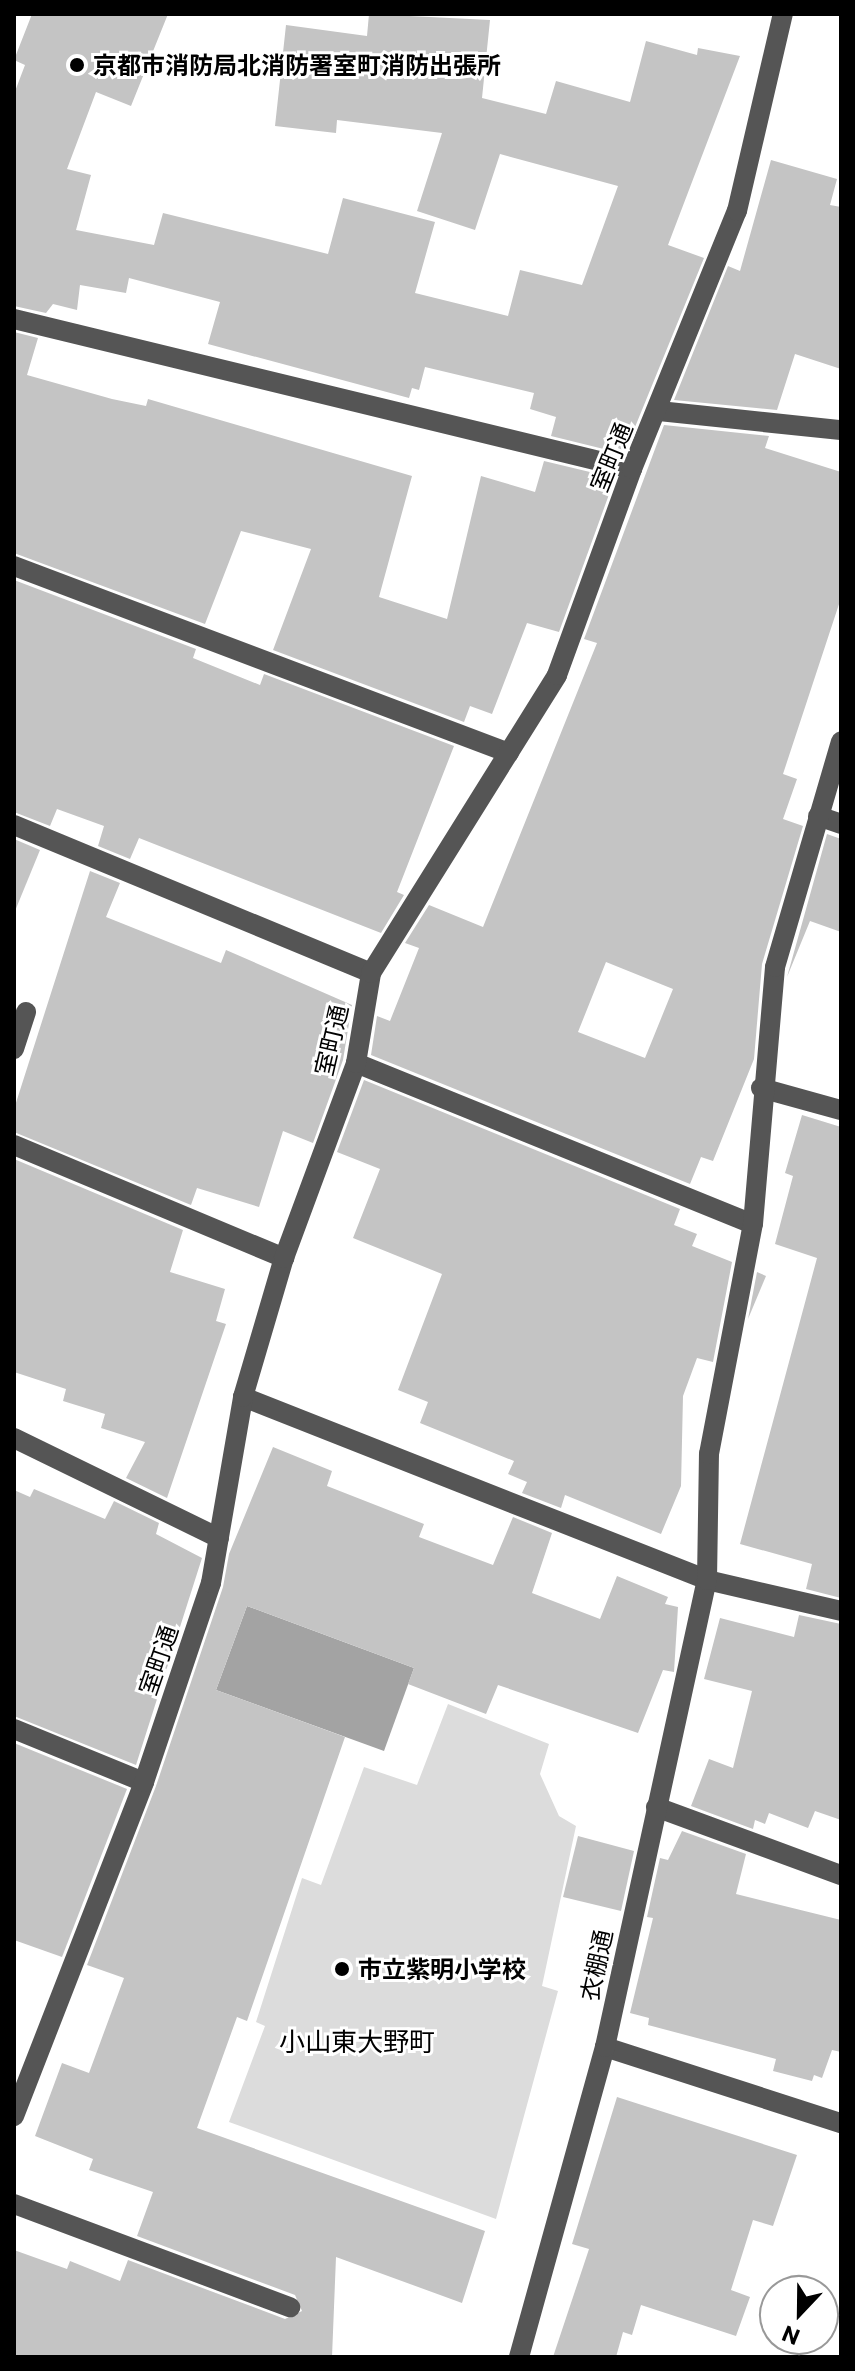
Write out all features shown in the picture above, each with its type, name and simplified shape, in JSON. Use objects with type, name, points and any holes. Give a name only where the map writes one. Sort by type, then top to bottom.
[{"type":"street","name":"室町通","points":[[14,2116],[144,1782],[211,1583],[243,1397],[284,1258],[356,1063],[371,973],[557,675],[632,469],[659,411],[737,211],[783,14]]},
{"type":"street","points":[[14,319],[632,469]]},
{"type":"street","points":[[659,411],[841,430]]},
{"type":"street","points":[[14,566],[509,753]]},
{"type":"street","name":"衣棚通","points":[[519,2357],[605,2047],[707,1580],[709,1454],[753,1224],[761,1088],[775,967],[841,741]]},
{"type":"street","points":[[818,816],[841,824]]},
{"type":"street","points":[[14,825],[371,973]]},
{"type":"street","points":[[14,1049],[26,1012]]},
{"type":"street","points":[[356,1063],[753,1224]]},
{"type":"street","points":[[761,1088],[841,1110]]},
{"type":"street","points":[[14,1145],[284,1258]]},
{"type":"street","points":[[243,1397],[707,1580],[841,1611]]},
{"type":"street","points":[[14,1438],[219,1538]]},
{"type":"street","points":[[14,1729],[144,1782]]},
{"type":"street","points":[[656,1807],[841,1875]]},
{"type":"street","points":[[605,2047],[841,2123]]},
{"type":"street","points":[[14,2204],[290,2307]]},
{"type":"shaded area","points":[[247,1606],[414,1668],[384,1751],[216,1690]]},
{"type":"shaded area","points":[[448,1704],[549,1744],[540,1774],[559,1816],[576,1826],[542,1986],[558,1991],[496,2219],[229,2122],[265,2026],[256,2022],[302,1878],[321,1885],[364,1767],[417,1785]]},
{"type":"building","points":[[32,14],[168,14],[131,106],[96,92],[67,169],[91,175],[76,230],[154,245],[163,213],[328,254],[343,198],[435,222],[415,293],[508,316],[520,270],[582,285],[618,186],[500,154],[475,230],[417,211],[442,133],[337,120],[336,133],[275,126],[286,25],[367,36],[369,14],[490,20],[482,98],[546,114],[556,81],[630,102],[646,41],[697,55],[698,48],[740,56],[668,245],[704,258],[624,454],[551,436],[556,417],[530,409],[534,393],[425,367],[419,390],[412,388],[409,398],[208,344],[220,302],[129,278],[126,293],[80,285],[77,310],[53,304],[46,313],[14,306],[14,94],[25,65],[14,60]]},
{"type":"building","points":[[771,160],[837,179],[830,205],[841,207],[841,369],[795,354],[777,410],[674,400],[728,266],[740,271]]},
{"type":"building","points":[[14,332],[38,338],[27,375],[146,406],[148,399],[412,476],[379,597],[447,619],[481,476],[535,492],[544,461],[615,478],[559,632],[527,623],[492,714],[470,706],[464,722],[273,650],[311,549],[241,531],[205,624],[14,553]]},
{"type":"building","points":[[664,425],[769,436],[765,448],[841,472],[841,598],[783,774],[797,779],[783,819],[803,826],[762,964],[754,1059],[713,1161],[701,1157],[690,1184],[371,1055],[377,1016],[390,1021],[419,948],[405,943],[429,905],[483,927],[597,643],[584,639]],"holes":[[[606,962],[673,989],[645,1058],[578,1032]]]},
{"type":"building","points":[[14,580],[196,649],[193,658],[260,685],[264,674],[454,746],[397,892],[404,895],[381,933],[139,838],[130,859],[98,846],[104,826],[57,809],[50,826],[14,812]]},
{"type":"building","points":[[827,834],[841,839],[841,932],[810,921],[787,977]]},
{"type":"building","points":[[14,839],[40,850],[15,911],[14,911]]},
{"type":"building","points":[[90,871],[120,883],[106,917],[221,963],[226,950],[352,1005],[343,1060],[313,1143],[283,1131],[259,1207],[197,1188],[191,1205],[14,1132],[14,1109]]},
{"type":"building","points":[[364,1080],[680,1209],[674,1225],[697,1234],[692,1246],[732,1262],[713,1362],[697,1358],[683,1396],[681,1486],[661,1534],[565,1495],[561,1508],[522,1493],[527,1482],[508,1474],[514,1461],[420,1423],[428,1402],[398,1390],[442,1274],[353,1238],[380,1169],[337,1152]]},
{"type":"building","points":[[802,1115],[841,1127],[841,1598],[806,1589],[812,1564],[740,1544],[817,1258],[775,1244],[793,1176],[785,1173]]},
{"type":"building","points":[[14,1159],[183,1230],[170,1272],[225,1289],[216,1321],[226,1324],[167,1498],[126,1478],[145,1442],[101,1428],[105,1414],[63,1401],[66,1389],[14,1372]]},
{"type":"building","points":[[757,1272],[766,1276],[748,1319]]},
{"type":"building","points":[[273,1447],[332,1471],[327,1486],[424,1524],[419,1537],[493,1565],[513,1517],[552,1533],[532,1593],[600,1619],[617,1576],[668,1597],[665,1604],[678,1607],[674,1672],[663,1670],[638,1733],[498,1685],[486,1714],[408,1684],[414,1668],[247,1606],[216,1690],[345,1737],[247,2021],[237,2017],[197,2128],[485,2231],[462,2303],[336,2257],[332,2357],[14,2357],[14,2250],[67,2269],[70,2261],[120,2281],[128,2260],[285,2319],[302,2311],[295,2295],[137,2236],[153,2192],[89,2170],[93,2159],[35,2136],[62,2063],[89,2073],[124,1978],[87,1965],[156,1786],[223,1587],[229,1554]]},
{"type":"building","points":[[34,1489],[105,1519],[114,1501],[159,1523],[156,1534],[202,1558],[136,1765],[14,1716],[14,1490],[30,1497]]},
{"type":"building","points":[[799,1615],[841,1624],[841,1820],[815,1811],[808,1828],[769,1813],[765,1824],[755,1820],[753,1829],[691,1806],[709,1759],[733,1768],[752,1691],[704,1679],[720,1618],[794,1637]]},
{"type":"building","points":[[14,1743],[127,1789],[62,1957],[14,1940]]},
{"type":"building","points":[[682,1831],[746,1854],[736,1894],[841,1920],[841,2052],[832,2050],[822,2078],[814,2075],[812,2081],[773,2071],[776,2059],[648,2025],[649,2018],[630,2013],[653,1918],[647,1917],[660,1858],[668,1860]]},
{"type":"building","points":[[578,1836],[634,1851],[621,1911],[563,1897]]},
{"type":"building","points":[[617,2097],[797,2155],[773,2226],[753,2220],[731,2290],[750,2297],[736,2336],[641,2305],[632,2335],[623,2332],[616,2357],[553,2357],[589,2249],[572,2244]]},
{"type":"place","name":"京都市消防局北消防署室町消防出張所","points":[[77,65]]},
{"type":"place","name":"市立紫明小学校","points":[[342,1969]]},
{"type":"district","name":"小山東大野町","points":[[357,2041]]}]
